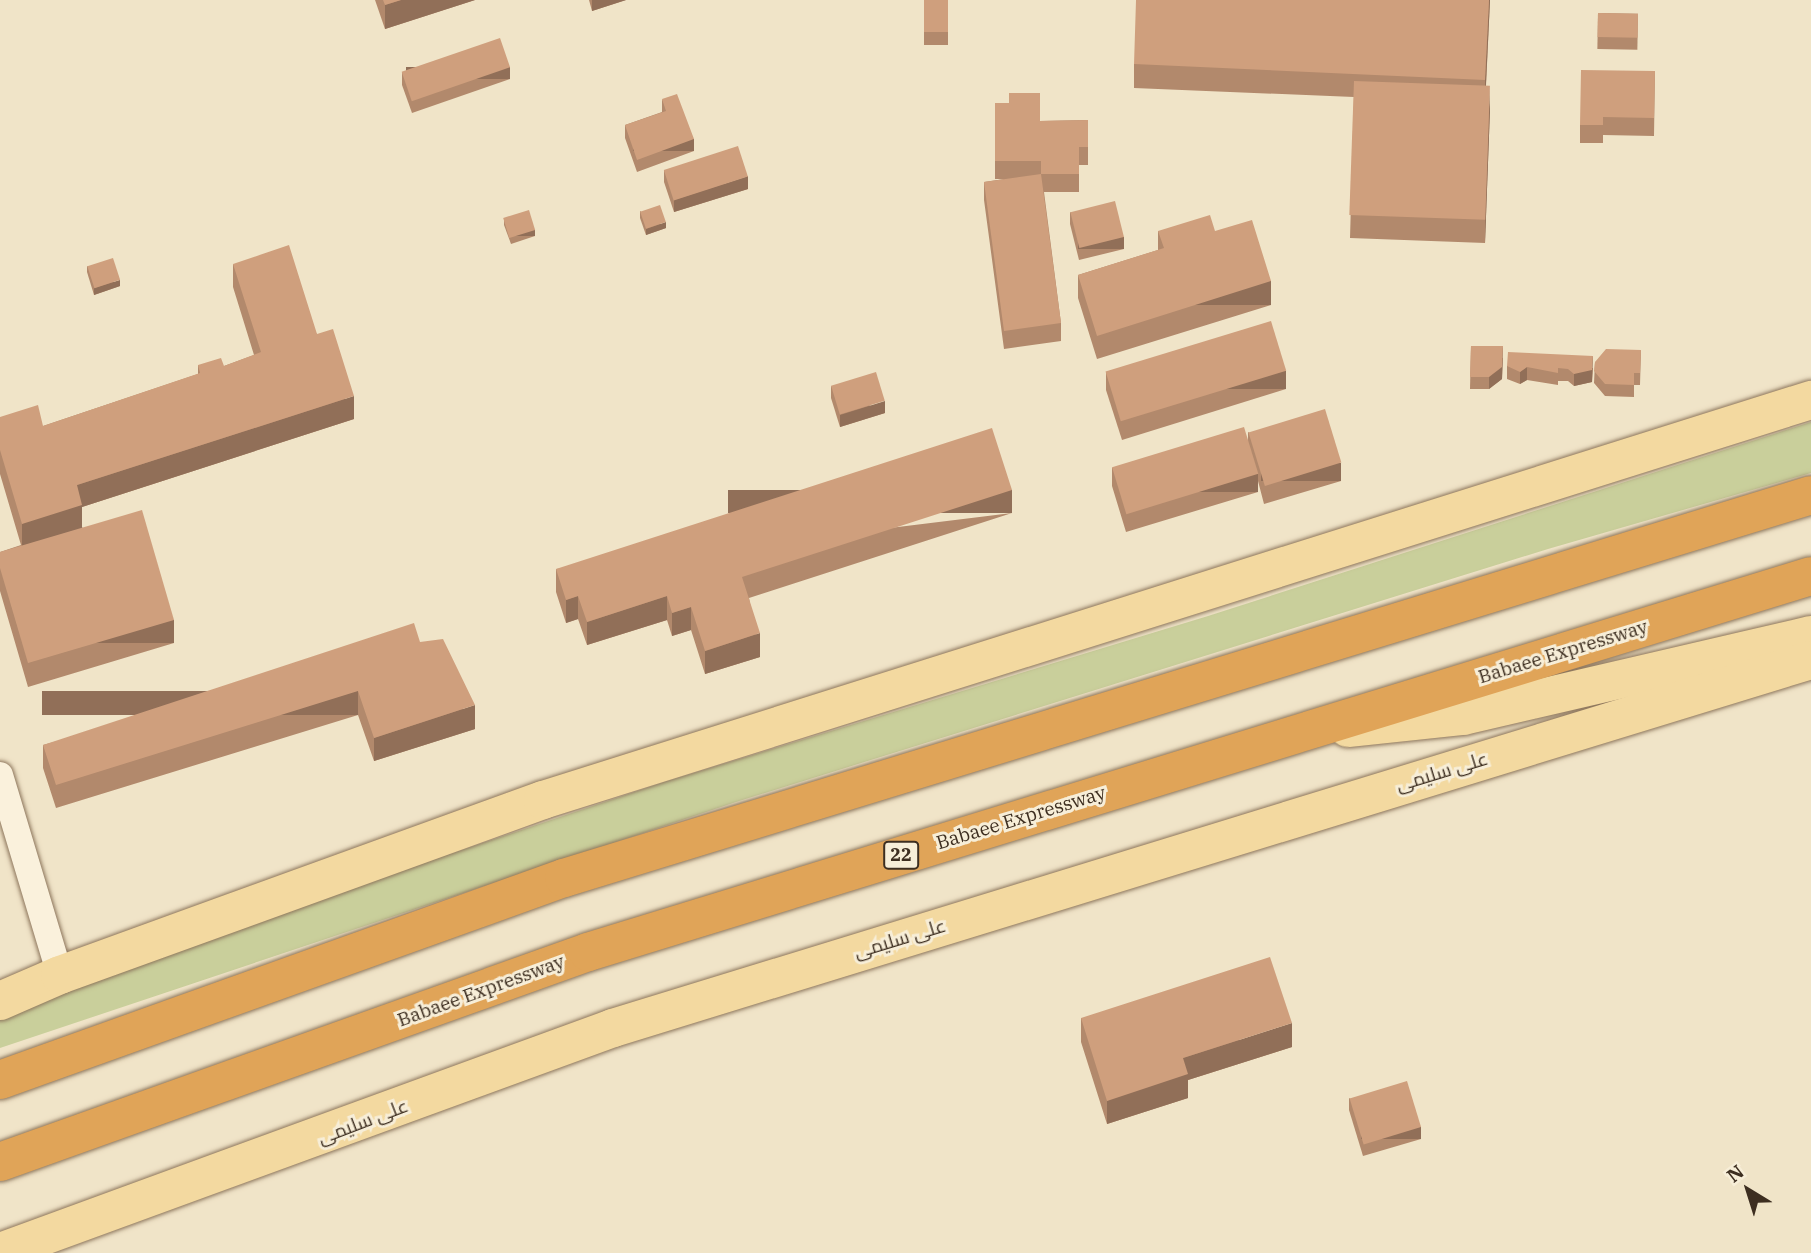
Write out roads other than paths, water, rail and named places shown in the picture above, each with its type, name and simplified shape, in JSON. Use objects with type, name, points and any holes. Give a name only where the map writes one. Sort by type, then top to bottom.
[{"type":"highway","points":[[0,1080],[564,878],[1811,495]]},
{"type":"highway","name":"Babaee Expressway","points":[[0,1162],[588,952],[1811,576]]},
{"type":"main road","points":[[0,996],[543,800],[1811,400]]},
{"type":"main road","points":[[1291,734],[1463,716],[1811,635]]},
{"type":"main road","name":"علی سلیمی","points":[[0,1252],[613,1028],[1811,660]]},
{"type":"main road","points":[[0,1002],[60,975]]},
{"type":"street","points":[[0,775],[60,975]]}]
